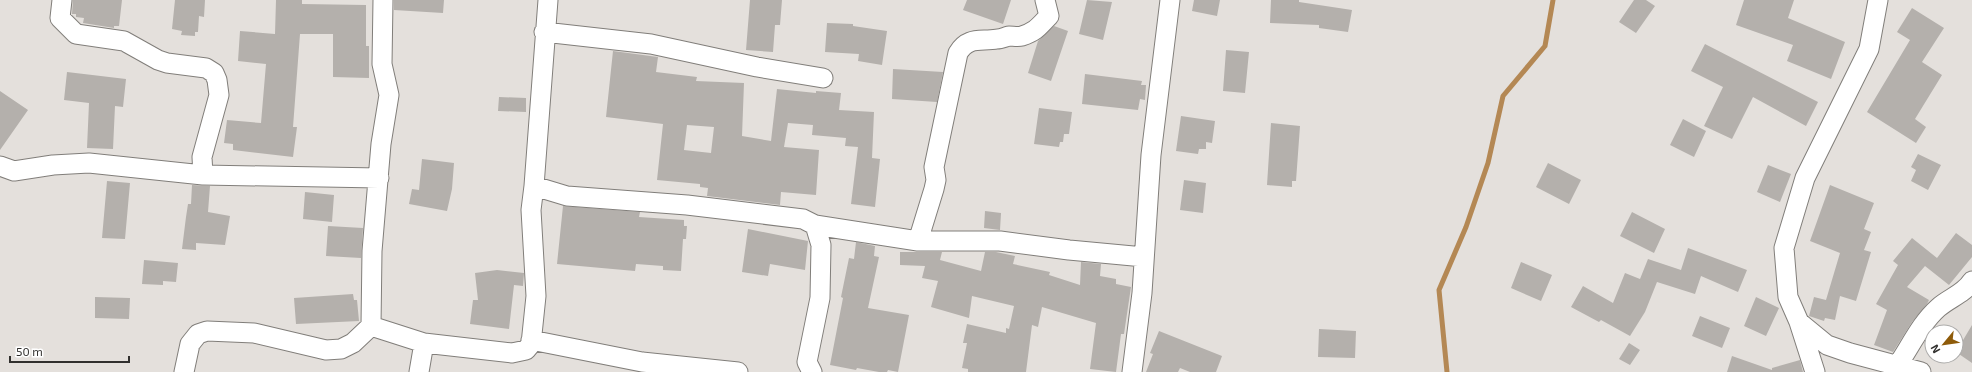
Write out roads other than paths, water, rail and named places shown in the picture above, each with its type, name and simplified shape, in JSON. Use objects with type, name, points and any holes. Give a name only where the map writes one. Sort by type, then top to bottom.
[{"type":"street","points":[[62,0],[60,18],[76,34],[124,41],[158,60],[167,63],[206,68],[214,73],[217,80],[219,95],[202,157],[203,175]]},
{"type":"street","points":[[184,372],[190,344],[198,334],[207,331],[254,333],[326,350],[341,349],[353,343],[371,326],[372,251],[381,144],[389,94],[382,64],[383,0]]},
{"type":"street","points":[[371,326],[424,343],[512,353],[526,350],[531,344],[536,296],[531,210],[534,186],[544,32],[548,0]]},
{"type":"street","points":[[918,241],[934,189],[936,180],[934,167],[958,53],[962,45],[968,42],[986,39],[996,40],[1007,36],[1020,36],[1039,28],[1049,16],[1045,0]]},
{"type":"street","points":[[1132,372],[1142,293],[1151,155],[1170,0]]},
{"type":"street","points":[[1815,372],[1799,322],[1788,297],[1784,248],[1805,178],[1869,49],[1878,0]]},
{"type":"street","points":[[544,32],[651,44],[757,67],[823,78]]},
{"type":"street","points":[[0,166],[14,171],[53,165],[89,163],[203,175],[379,178]]},
{"type":"street","points":[[534,186],[567,196],[687,205],[803,219],[815,225],[918,241],[1000,241],[1069,250],[1144,257]]},
{"type":"street","points":[[812,372],[807,362],[820,298],[821,245],[815,225]]},
{"type":"street","points":[[1897,366],[1928,319],[1938,308],[1964,290],[1972,281]]},
{"type":"street","points":[[1799,322],[1827,345],[1921,372]]},
{"type":"street","points":[[531,340],[642,362],[660,368],[738,372]]},
{"type":"street","points":[[420,372],[424,343]]},
{"type":"waterway","points":[[1447,372],[1439,290],[1466,227],[1488,163],[1503,96],[1545,46],[1553,0]]}]
